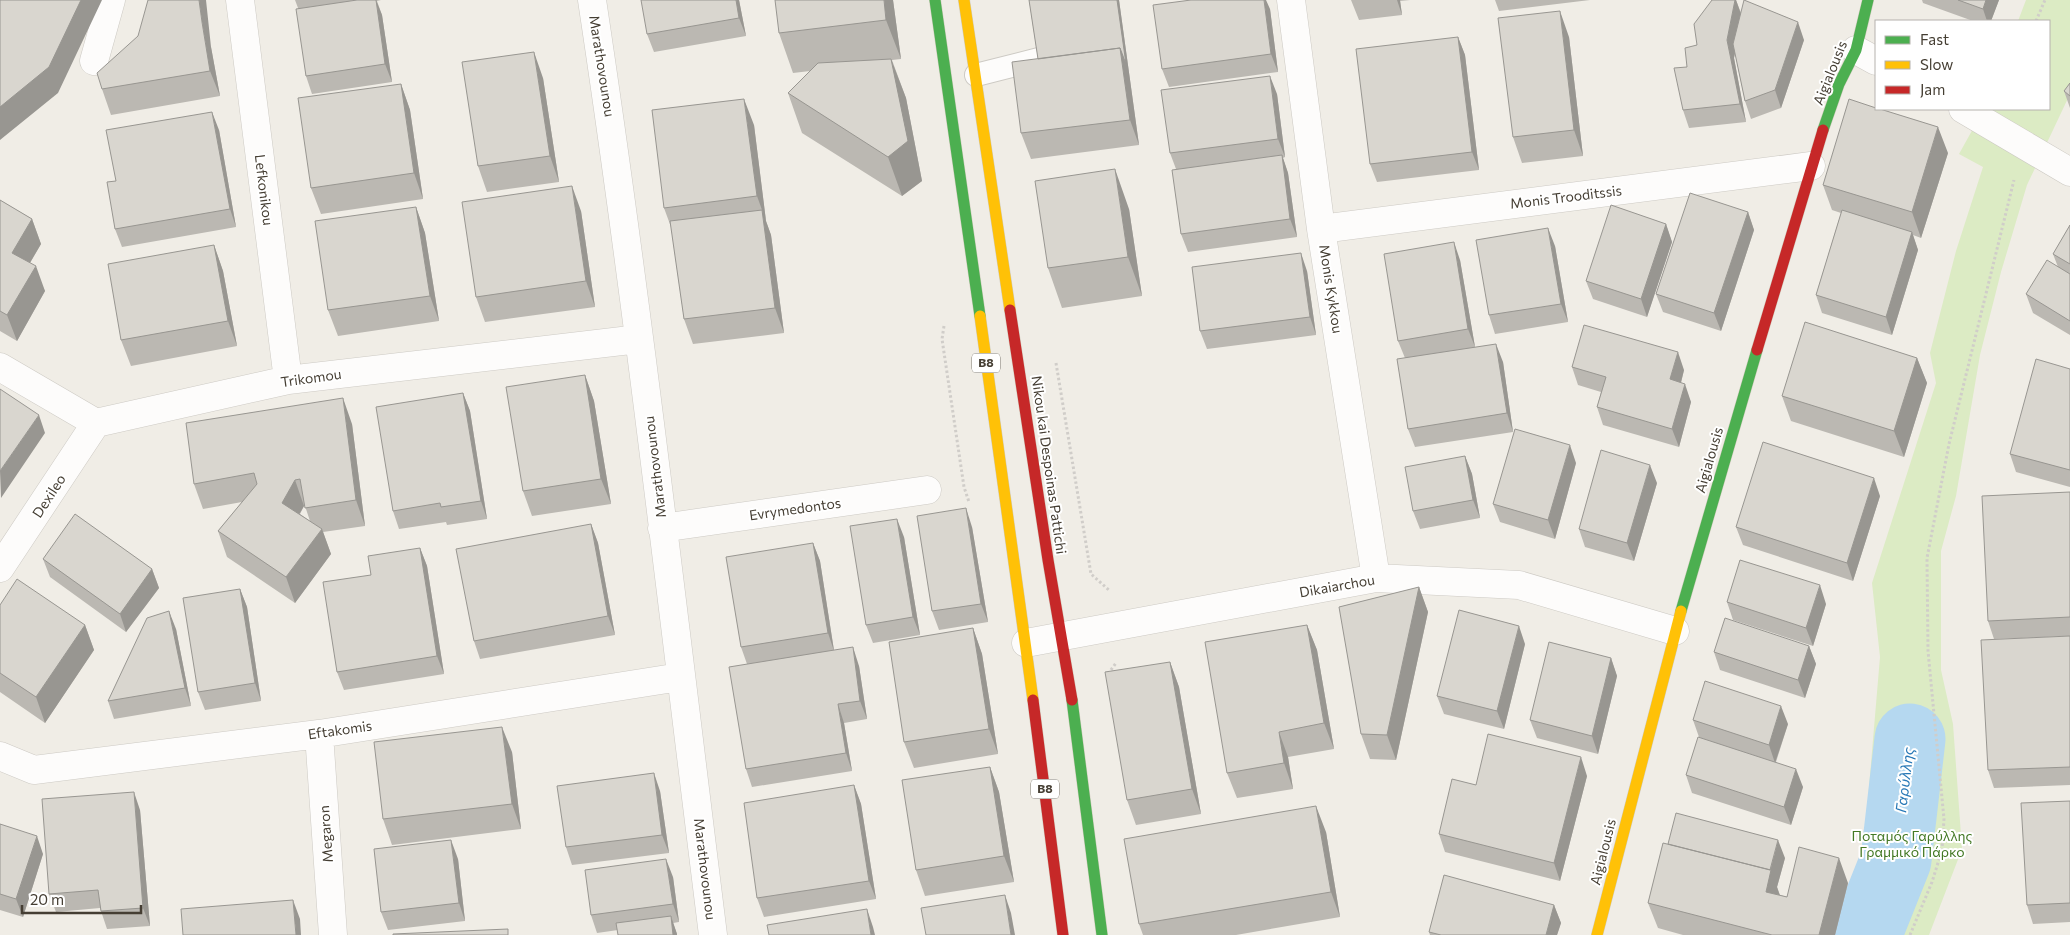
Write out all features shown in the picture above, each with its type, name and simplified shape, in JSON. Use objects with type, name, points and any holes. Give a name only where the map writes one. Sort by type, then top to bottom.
[{"type":"main road","name":"B8","points":[[935,0],[1026,643],[1063,935]]},
{"type":"main road","name":"Nikou kai Despoinas Pattichi","points":[[964,0],[1072,700],[1102,935]]},
{"type":"main road","name":"Aigialousis","points":[[1597,935],[1675,631],[1811,166],[1840,84],[1866,55],[1868,0]]},
{"type":"street","points":[[94,61],[112,0]]},
{"type":"street","name":"Lefkonikou","points":[[240,0],[288,380]]},
{"type":"street","name":"Marathovounou","points":[[592,0],[611,121],[713,935]]},
{"type":"street","name":"Monis Kykkou","points":[[1291,0],[1321,229],[1376,578]]},
{"type":"street","points":[[1969,112],[2070,172]]},
{"type":"street","name":"Monis Trooditssis","points":[[1321,229],[1811,166]]},
{"type":"street","name":"Trikomou","points":[[96,423],[288,380],[639,339]]},
{"type":"street","points":[[0,367],[96,423]]},
{"type":"street","name":"Dexileo","points":[[0,568],[96,423]]},
{"type":"street","name":"Evrymedontos","points":[[662,528],[927,490]]},
{"type":"street","name":"Dikaiarchou","points":[[1026,643],[1376,578],[1519,585],[1675,631]]},
{"type":"street","name":"Eftakomis","points":[[0,756],[34,770],[319,734],[680,677]]},
{"type":"street","name":"Megaron","points":[[319,734],[333,935]]},
{"type":"lane","points":[[976,75],[1063,53]]},
{"type":"path","points":[[2036,20],[2045,0]]},
{"type":"path","points":[[1910,935],[1932,882],[1939,858],[1944,819],[1928,651],[1927,558],[1949,444],[2013,180]]},
{"type":"path","points":[[1088,554],[1092,574],[1106,589],[1113,592]]},
{"type":"path","points":[[1106,678],[1112,666],[1118,661]]},
{"type":"green space","name":"Ποταμός Γαρύλλης Γραμμικό Πάρκο","points":[[2026,0],[2070,0],[2070,94],[2027,185],[2001,272],[1980,355],[1956,496],[1941,551],[1941,670],[1953,724],[1962,849],[1929,935],[1843,935],[1863,858],[1880,657],[1872,583],[1936,383],[1930,353],[1956,251],[1983,167],[1959,154],[1983,110],[2050,110],[2050,20],[2018,20]]},
{"type":"building","points":[[0,0],[81,0],[49,67],[0,107]]},
{"type":"building","points":[[148,0],[199,0],[210,71],[102,89],[97,73],[138,36]]},
{"type":"building","points":[[357,0],[376,0],[385,64],[306,76],[296,9]]},
{"type":"building","points":[[641,0],[736,0],[739,18],[647,34]]},
{"type":"building","points":[[775,0],[884,0],[886,20],[779,33]]},
{"type":"building","points":[[1029,0],[1117,0],[1126,64],[1120,48],[1038,59]]},
{"type":"building","points":[[1191,0],[1264,0],[1271,54],[1162,69],[1153,5]]},
{"type":"building","points":[[1712,0],[1735,0],[1727,40],[1740,104],[1683,110],[1674,68],[1687,67],[1685,48],[1697,45],[1694,24]]},
{"type":"building","points":[[1744,0],[1798,22],[1775,90],[1745,101],[1733,44]]},
{"type":"building","points":[[1958,0],[1986,0],[1983,9]]},
{"type":"building","points":[[1560,11],[1574,130],[1513,137],[1498,18]]},
{"type":"building","points":[[1458,37],[1472,152],[1370,164],[1356,49]]},
{"type":"building","points":[[1120,48],[1130,120],[1021,133],[1012,62]]},
{"type":"building","points":[[534,52],[550,156],[478,166],[462,62]]},
{"type":"building","points":[[891,59],[908,141],[888,157],[788,93],[818,63]]},
{"type":"building","points":[[1270,76],[1278,139],[1170,153],[1161,90]]},
{"type":"building","points":[[2070,83],[2070,96],[2064,91]]},
{"type":"building","points":[[401,84],[414,173],[311,188],[298,98]]},
{"type":"building","points":[[744,99],[757,196],[664,208],[652,110]]},
{"type":"building","points":[[1849,99],[1875,108],[1875,110],[1883,110],[1938,127],[1912,212],[1823,185]]},
{"type":"building","points":[[212,112],[230,209],[115,229],[107,182],[116,181],[106,130]]},
{"type":"building","points":[[1282,155],[1290,219],[1181,234],[1172,170]]},
{"type":"building","points":[[1115,169],[1128,257],[1048,268],[1035,181]]},
{"type":"building","points":[[572,186],[586,281],[476,297],[462,202]]},
{"type":"building","points":[[1690,193],[1748,212],[1714,313],[1656,294]]},
{"type":"building","points":[[0,200],[32,219],[12,253],[36,266],[7,315],[0,311]]},
{"type":"building","points":[[1611,205],[1666,224],[1641,299],[1586,281]]},
{"type":"building","points":[[416,207],[430,296],[328,310],[315,221]]},
{"type":"building","points":[[762,210],[775,308],[684,319],[670,221]]},
{"type":"building","points":[[1842,210],[1912,232],[1886,317],[1816,295]]},
{"type":"building","points":[[2070,225],[2070,264],[2053,254]]},
{"type":"building","points":[[1548,228],[1561,304],[1489,315],[1476,240]]},
{"type":"building","points":[[1454,242],[1468,329],[1398,341],[1384,254]]},
{"type":"building","points":[[214,245],[228,321],[121,340],[108,264]]},
{"type":"building","points":[[1301,253],[1310,317],[1200,331],[1192,267]]},
{"type":"building","points":[[2047,260],[2070,274],[2070,321],[2026,294]]},
{"type":"building","points":[[1805,322],[1917,358],[1894,431],[1782,396]]},
{"type":"building","points":[[1584,325],[1678,352],[1670,379],[1685,384],[1672,429],[1597,407],[1606,377],[1572,367]]},
{"type":"building","points":[[1496,344],[1507,413],[1408,429],[1397,359]]},
{"type":"building","points":[[2036,359],[2070,369],[2070,470],[2010,454]]},
{"type":"building","points":[[585,375],[601,479],[523,491],[506,387]]},
{"type":"building","points":[[0,389],[39,415],[0,471]]},
{"type":"building","points":[[463,393],[481,501],[441,507],[440,503],[393,511],[376,407]]},
{"type":"building","points":[[343,398],[356,500],[305,508],[300,479],[295,480],[282,503],[322,529],[286,577],[218,531],[257,484],[254,473],[194,484],[186,423]]},
{"type":"building","points":[[1515,429],[1570,445],[1548,520],[1493,504]]},
{"type":"building","points":[[1763,442],[1874,478],[1847,563],[1736,527]]},
{"type":"building","points":[[1601,450],[1650,465],[1627,543],[1579,529]]},
{"type":"building","points":[[1465,456],[1473,500],[1413,511],[1405,467]]},
{"type":"building","points":[[2070,492],[2070,617],[1988,621],[1982,496]]},
{"type":"building","points":[[966,508],[981,604],[932,611],[917,516]]},
{"type":"building","points":[[75,514],[152,569],[120,614],[43,559]]},
{"type":"building","points":[[897,519],[913,617],[866,625],[850,526]]},
{"type":"building","points":[[591,524],[608,616],[474,641],[456,549]]},
{"type":"building","points":[[813,543],[828,633],[741,647],[726,557]]},
{"type":"building","points":[[420,548],[437,656],[337,672],[323,582],[371,575],[368,556]]},
{"type":"building","points":[[1740,560],[1820,585],[1806,628],[1727,602]]},
{"type":"building","points":[[17,579],[85,625],[36,697],[0,673],[0,605]]},
{"type":"building","points":[[1419,587],[1387,735],[1361,734],[1339,607]]},
{"type":"building","points":[[240,589],[255,683],[198,692],[183,598]]},
{"type":"building","points":[[1459,610],[1519,626],[1497,711],[1437,696]]},
{"type":"building","points":[[169,611],[185,688],[108,701],[147,618]]},
{"type":"building","points":[[1725,618],[1809,646],[1798,680],[1714,652]]},
{"type":"building","points":[[1307,625],[1324,723],[1279,732],[1284,763],[1227,773],[1205,642]]},
{"type":"building","points":[[973,628],[989,729],[904,742],[889,642]]},
{"type":"building","points":[[2070,636],[2070,767],[1988,770],[1981,640]]},
{"type":"building","points":[[1549,642],[1611,658],[1592,736],[1530,720]]},
{"type":"building","points":[[853,647],[860,701],[838,704],[846,753],[746,769],[729,667]]},
{"type":"building","points":[[1170,662],[1192,789],[1127,800],[1105,672]]},
{"type":"building","points":[[1705,681],[1781,706],[1769,745],[1693,720]]},
{"type":"building","points":[[502,727],[512,804],[383,819],[374,742]]},
{"type":"building","points":[[1488,734],[1581,757],[1554,863],[1439,834],[1452,779],[1476,785]]},
{"type":"building","points":[[1698,737],[1796,769],[1784,807],[1686,775]]},
{"type":"building","points":[[990,767],[1004,856],[916,870],[902,780]]},
{"type":"building","points":[[654,773],[662,835],[566,847],[557,786]]},
{"type":"building","points":[[854,785],[869,881],[757,898],[744,803]]},
{"type":"building","points":[[134,792],[143,908],[101,911],[98,890],[49,894],[42,799]]},
{"type":"building","points":[[2070,801],[2070,903],[2027,905],[2021,803]]},
{"type":"building","points":[[1316,806],[1331,892],[1139,924],[1124,839]]},
{"type":"building","points":[[1676,813],[1778,840],[1770,870],[1668,844]]},
{"type":"building","points":[[0,824],[37,836],[16,899],[0,894]]},
{"type":"building","points":[[451,840],[459,903],[381,912],[374,849]]},
{"type":"building","points":[[1663,843],[1771,870],[1766,892],[1787,897],[1799,847],[1839,858],[1819,935],[1772,935],[1648,903]]},
{"type":"building","points":[[666,859],[673,904],[591,915],[585,870]]},
{"type":"building","points":[[1444,875],[1554,905],[1546,935],[1441,935],[1429,932]]},
{"type":"building","points":[[1005,895],[1011,935],[926,935],[921,908]]},
{"type":"building","points":[[293,900],[296,935],[183,935],[181,909]]},
{"type":"building","points":[[867,909],[871,935],[769,935],[767,925]]},
{"type":"building","points":[[671,916],[673,935],[618,935],[616,923]]},
{"type":"building","points":[[508,929],[508,935],[393,935],[393,934]]},
{"type":"waterway","name":"Γαρύλλης","points":[[1866,935],[1896,860],[1910,739]]},
{"type":"traffic: fast","points":[[935,0],[980,316]]},
{"type":"traffic: fast","points":[[1823,130],[1839,84],[1856,50],[1868,0]]},
{"type":"traffic: fast","points":[[1681,611],[1757,350]]},
{"type":"traffic: fast","points":[[1072,700],[1102,935]]},
{"type":"traffic: slow","points":[[964,0],[1010,310]]},
{"type":"traffic: slow","points":[[980,316],[1033,700]]},
{"type":"traffic: slow","points":[[1597,935],[1681,611]]},
{"type":"traffic: jam","points":[[1757,350],[1823,130]]},
{"type":"traffic: jam","points":[[1010,310],[1048,560],[1072,700]]},
{"type":"traffic: jam","points":[[1033,700],[1063,935]]}]
